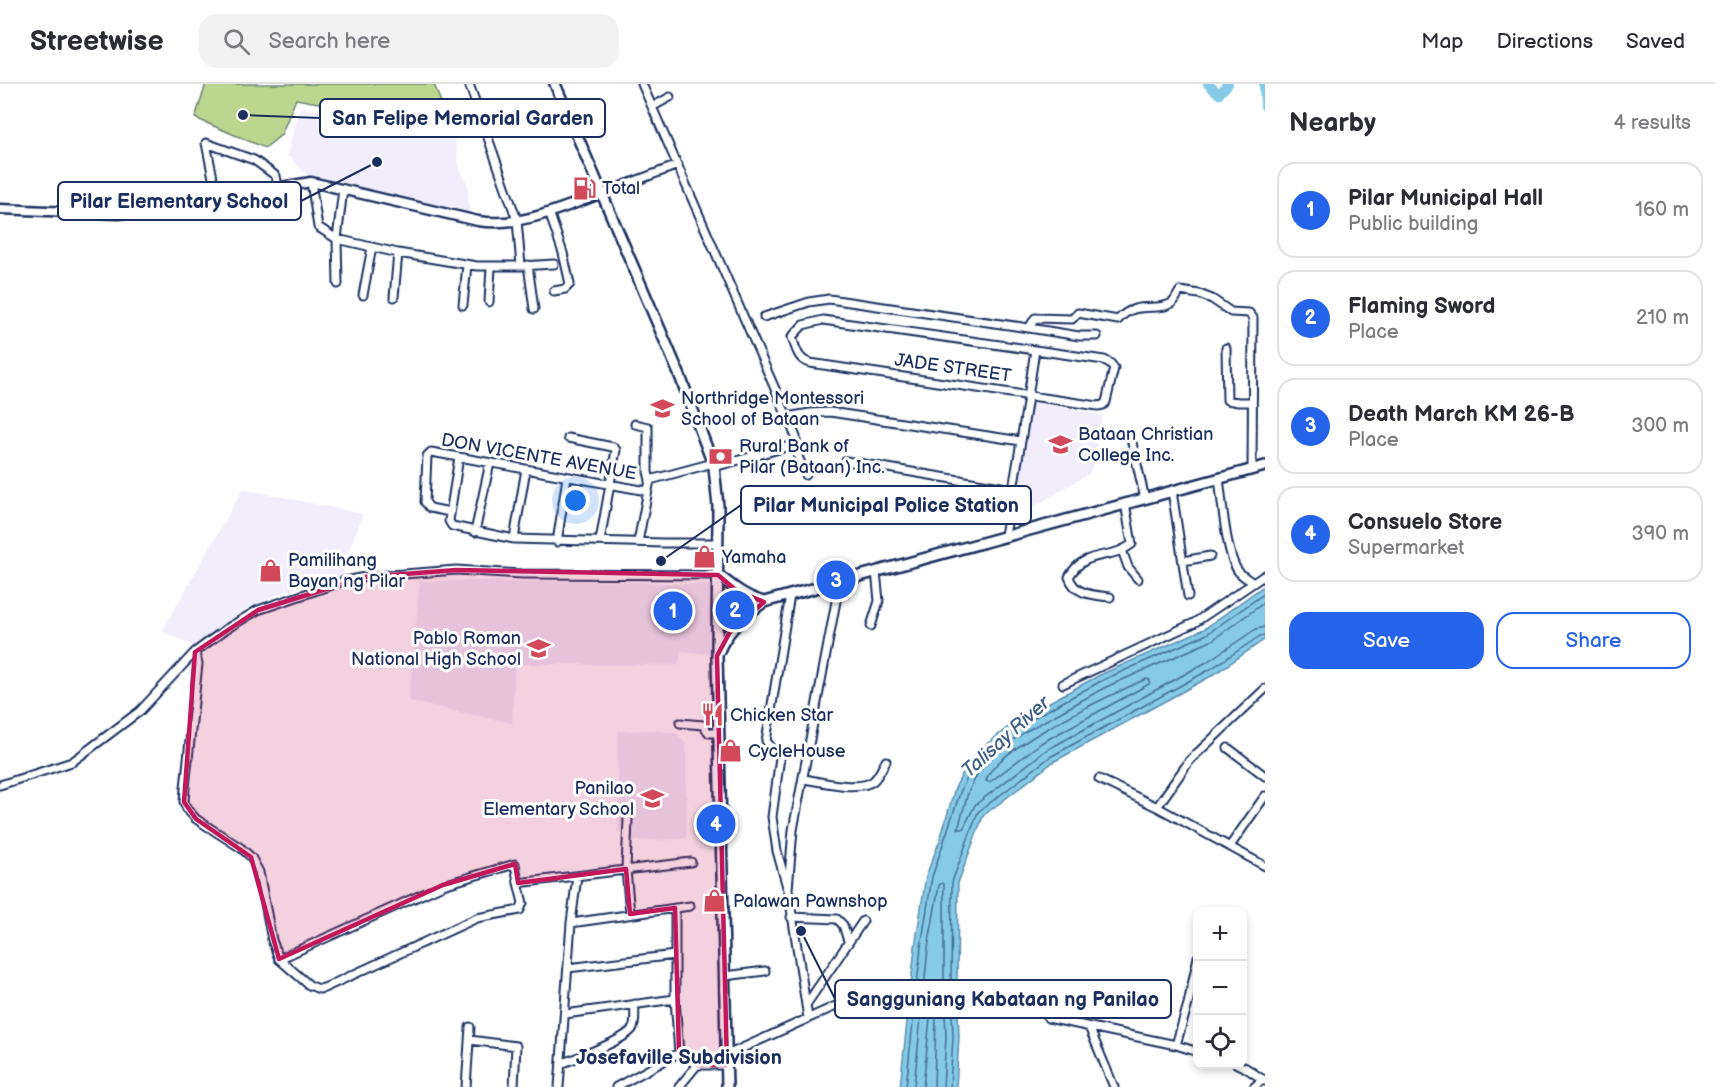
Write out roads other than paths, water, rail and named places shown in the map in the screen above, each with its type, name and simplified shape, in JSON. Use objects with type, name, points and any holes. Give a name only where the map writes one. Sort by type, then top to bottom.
[{"type":"main road","points":[[555,84],[680,376],[713,465],[718,503],[717,656],[727,1087]]},
{"type":"main road","points":[[717,656],[730,632],[745,616],[764,602],[1265,466]]},
{"type":"main road","points":[[718,575],[737,591],[764,602]]},
{"type":"street","points":[[469,84],[517,220],[534,309]]},
{"type":"street","points":[[642,84],[796,437],[793,445],[806,475]]},
{"type":"street","points":[[652,107],[670,97]]},
{"type":"street","points":[[218,198],[206,144],[254,160],[276,176],[278,187]]},
{"type":"street","points":[[0,209],[119,214],[311,182],[478,221],[499,223],[549,212],[678,165]]},
{"type":"street","points":[[311,182],[318,227],[337,239],[467,265],[490,267],[554,264]]},
{"type":"street","points":[[338,284],[337,239],[343,189]]},
{"type":"street","points":[[549,212],[563,253],[570,284],[565,289],[554,291]]},
{"type":"street","points":[[363,295],[372,247]]},
{"type":"street","points":[[394,297],[398,253]]},
{"type":"street","points":[[463,305],[467,265]]},
{"type":"street","points":[[489,302],[490,267]]},
{"type":"street","points":[[1029,328],[1035,318],[1072,319],[1078,313],[1118,320],[1128,312],[1147,306],[1161,308],[1170,304],[1180,291],[1212,299],[1231,312],[1249,313],[1252,316],[1252,469]]},
{"type":"street","points":[[764,318],[808,302],[829,299],[1079,336],[1096,336]]},
{"type":"street","name":"JADE STREET","points":[[823,321],[1035,350],[1104,360],[1110,363],[1114,368],[1106,402],[1098,406],[804,362],[796,350],[792,337],[803,325],[823,321]]},
{"type":"street","points":[[1226,348],[1227,400],[1252,402]]},
{"type":"street","points":[[1005,535],[1035,350]]},
{"type":"street","points":[[787,417],[830,412],[1021,441]]},
{"type":"street","points":[[634,424],[646,426],[648,429],[650,480],[638,542]]},
{"type":"street","points":[[1130,434],[1145,499]]},
{"type":"street","points":[[568,438],[613,447],[616,450],[600,541]]},
{"type":"street","points":[[650,480],[793,445]]},
{"type":"street","name":"DON VICENTE AVENUE","points":[[450,512],[430,508],[425,502],[427,456],[431,452],[647,491]]},
{"type":"street","points":[[459,457],[450,524],[475,532],[514,539],[557,542],[718,543]]},
{"type":"street","points":[[846,461],[1013,489]]},
{"type":"street","points":[[475,532],[490,463]]},
{"type":"street","points":[[514,539],[526,469]]},
{"type":"street","points":[[557,542],[567,477]]},
{"type":"street","points":[[1219,478],[1235,564],[1240,573],[1253,583]]},
{"type":"street","points":[[957,502],[961,480]]},
{"type":"street","points":[[1172,491],[1188,596]]},
{"type":"street","points":[[1110,597],[1086,595],[1072,584],[1070,577],[1085,559],[1122,550],[1132,544],[1125,503]]},
{"type":"street","points":[[1122,550],[1128,567],[1138,579]]},
{"type":"street","points":[[1183,561],[1210,556]]},
{"type":"street","points":[[0,785],[72,762],[140,711],[195,652],[226,629],[258,610],[341,582],[365,577],[456,570],[522,574],[718,575]]},
{"type":"street","points":[[871,626],[879,601],[876,571]]},
{"type":"street","points":[[1063,684],[1194,624],[1265,575]]},
{"type":"street","points":[[788,889],[793,830],[840,580]]},
{"type":"street","points":[[790,595],[766,741],[780,757],[772,817],[777,851],[788,889],[808,1018]]},
{"type":"street","points":[[195,652],[198,664],[184,802],[196,819],[242,848],[251,857],[259,872],[272,940],[279,959],[309,985],[319,989],[324,988],[477,918],[520,910],[523,903],[515,864],[443,885],[279,959]]},
{"type":"street","points":[[1158,807],[1172,783],[1190,760],[1265,688]]},
{"type":"street","points":[[680,723],[703,726],[710,733],[719,734]]},
{"type":"street","points":[[1228,748],[1265,776]]},
{"type":"street","points":[[802,779],[863,786],[874,780],[886,761]]},
{"type":"street","points":[[1099,779],[1158,807],[1265,866]]},
{"type":"street","points":[[1230,846],[1265,796]]},
{"type":"street","points":[[628,819],[626,869],[630,914]]},
{"type":"street","points":[[519,883],[691,862]]},
{"type":"street","points":[[559,1087],[578,876]]},
{"type":"street","points":[[572,923],[690,906]]},
{"type":"street","points":[[675,908],[675,999],[679,1053]]},
{"type":"street","points":[[791,917],[837,919],[841,922],[848,941]]},
{"type":"street","points":[[806,1005],[863,921]]},
{"type":"street","points":[[568,968],[675,955]]},
{"type":"street","points":[[1176,1045],[1188,1004],[1196,961]]},
{"type":"street","points":[[725,976],[765,971]]},
{"type":"street","points":[[679,1087],[697,1065],[727,1060],[867,989]]},
{"type":"street","points":[[565,1014],[675,999]]},
{"type":"street","points":[[561,1064],[606,1046],[629,1032],[634,1025],[634,1004]]},
{"type":"street","points":[[1048,1018],[1193,1051]]},
{"type":"street","points":[[466,1087],[470,1027]]},
{"type":"street","points":[[1089,1027],[1114,1087]]},
{"type":"street","points":[[470,1040],[516,1046],[514,1087]]},
{"type":"street","points":[[679,1053],[697,1065]]},
{"type":"street","points":[[616,1087],[679,1053]]},
{"type":"street","points":[[1247,1069],[1264,1080],[1254,1087]]},
{"type":"water","name":"Talisay River","points":[[1265,585],[1265,639],[1213,675],[1053,762],[983,816],[958,883],[959,1037],[956,1087],[900,1087],[915,947],[926,876],[940,840],[955,788],[967,765],[983,747],[1020,718],[1100,675],[1204,629]]},
{"type":"waterway","points":[[1208,84],[1219,94],[1228,84]]},
{"type":"waterway","points":[[1264,84],[1265,106]]},
{"type":"place","name":"San Felipe Memorial Garden","points":[[243,115]]},
{"type":"place","name":"Pilar Elementary School","points":[[377,162]]},
{"type":"place","name":"Total","points":[[584,188]]},
{"type":"place","name":"Northridge Montessori School of Bataan","points":[[663,408]]},
{"type":"place","name":"Bataan Christian College Inc.","points":[[1060,444]]},
{"type":"place","name":"Rural Bank of Pilar (Bataan) Inc.","points":[[721,456]]},
{"type":"place","name":"Yamaha","points":[[704,557]]},
{"type":"place","name":"Pilar Municipal Police Station","points":[[661,561]]},
{"type":"place","name":"Pamilihang Bayan ng Pilar","points":[[270,570]]},
{"type":"place","name":"Death March KM 26-B","points":[[836,580]]},
{"type":"place","name":"Flaming Sword","points":[[735,610]]},
{"type":"place","name":"Pilar Municipal Hall","points":[[673,611]]},
{"type":"place","name":"Pablo Roman National High School","points":[[539,648]]},
{"type":"place","name":"Chicken Star","points":[[712,715]]},
{"type":"place","name":"CycleHouse","points":[[730,751]]},
{"type":"place","name":"Panilao Elementary School","points":[[652,798]]},
{"type":"place","name":"Consuelo Store","points":[[716,824]]},
{"type":"place","name":"Palawan Pawnshop","points":[[715,901]]},
{"type":"place","name":"Sangguniang Kabataan ng Panilao","points":[[801,931]]},
{"type":"district","name":"Josefaville Subdivision","points":[[679,1058]]}]
